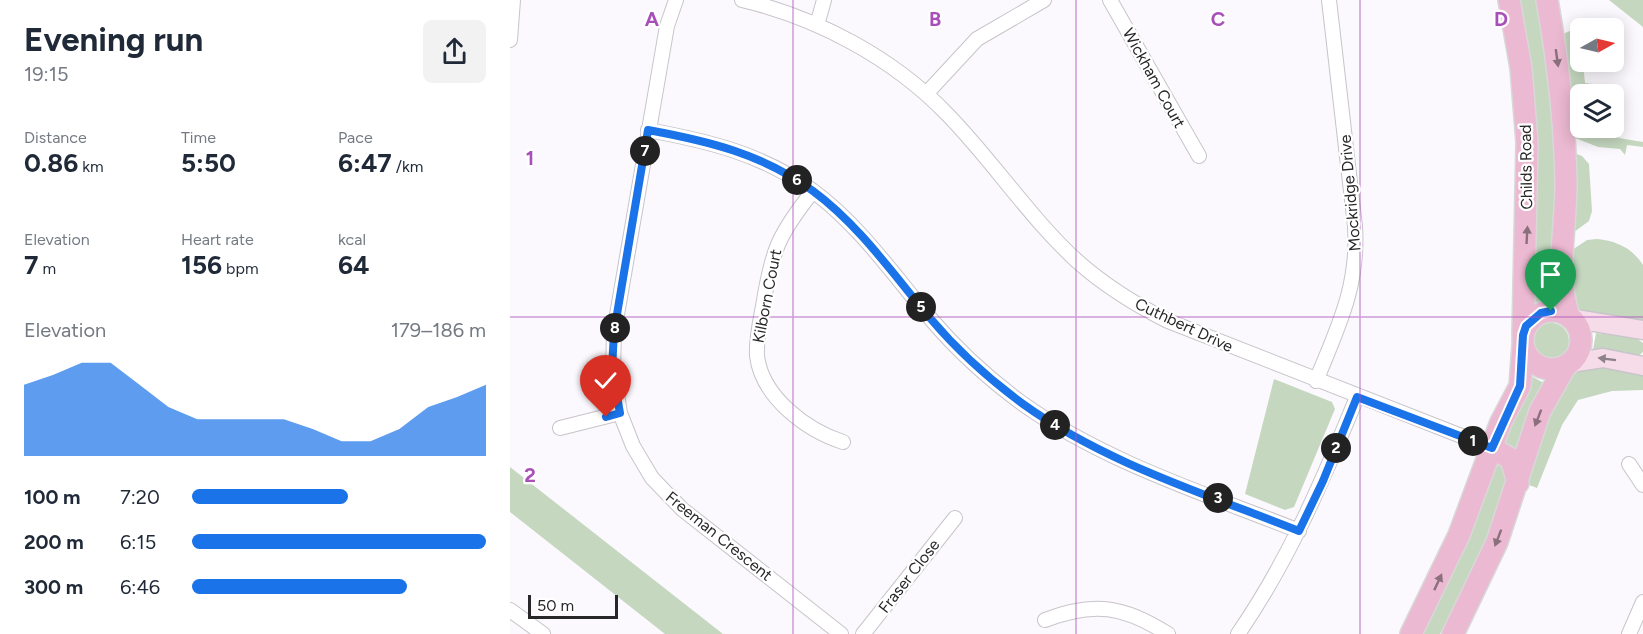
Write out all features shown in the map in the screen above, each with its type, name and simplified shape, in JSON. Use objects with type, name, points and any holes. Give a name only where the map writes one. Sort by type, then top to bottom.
[{"type":"main road","name":"Childs Road","points":[[1411,634],[1459,535],[1492,448],[1520,386],[1527,142],[1521,68],[1509,0]]},
{"type":"main road","points":[[1453,634],[1497,542],[1540,411],[1580,349],[1580,332],[1570,317],[1561,279],[1565,211],[1564,139],[1558,65],[1547,0]]},
{"type":"main road","points":[[1643,330],[1570,317],[1561,312],[1541,313],[1526,326],[1523,340],[1526,354],[1539,367],[1556,370],[1568,365],[1603,358],[1643,366]]},
{"type":"main road","name":"Cuthbert Drive","points":[[1492,448],[1511,459],[1518,483]]},
{"type":"street","points":[[510,40],[513,0]]},
{"type":"street","name":"Freeman Crescent","points":[[668,0],[667,26],[614,332],[612,369],[620,413],[642,463],[665,494],[841,634]]},
{"type":"street","name":"Freeman Crescent","points":[[667,26],[676,0]]},
{"type":"street","name":"Cuthbert Drive","points":[[742,0],[812,24],[874,56],[926,94],[974,143],[1061,244],[1102,280],[1141,308],[1316,381],[1492,448]]},
{"type":"street","points":[[812,24],[823,0]]},
{"type":"street","points":[[926,94],[977,39],[1044,0]]},
{"type":"street","name":"Wickham Court","points":[[1110,0],[1199,156]]},
{"type":"street","name":"Mockridge Drive","points":[[1316,381],[1350,298],[1356,264],[1355,226],[1329,0]]},
{"type":"street","points":[[648,130],[702,140],[748,154],[813,191],[848,221],[951,341],[1023,404],[1078,438],[1113,455],[1299,531]]},
{"type":"street","name":"Kilborn Court","points":[[813,191],[787,224],[774,250],[760,322],[757,357],[763,378],[776,398],[817,431],[843,442]]},
{"type":"street","points":[[1238,634],[1270,585],[1299,531],[1323,481],[1357,397]]},
{"type":"street","points":[[560,428],[620,413]]},
{"type":"street","points":[[1629,464],[1643,485]]},
{"type":"street","name":"Fraser Close","points":[[863,634],[955,518]]},
{"type":"street","points":[[1629,634],[1643,602]]},
{"type":"street","points":[[1045,620],[1083,607],[1109,608],[1141,619],[1168,634]]},
{"type":"street","points":[[510,610],[543,634]]},
{"type":"green space","points":[[1515,0],[1541,0],[1557,121],[1555,300],[1530,304]]},
{"type":"green space","points":[[1609,0],[1643,0],[1643,27]]},
{"type":"green space","points":[[1570,31],[1570,72],[1584,72],[1585,83],[1593,84],[1570,84],[1570,136],[1563,34]]},
{"type":"green space","points":[[1575,138],[1619,138],[1643,142],[1643,147],[1627,145],[1625,155],[1620,149],[1598,147]]},
{"type":"green space","points":[[1571,152],[1582,156],[1589,164],[1592,211],[1589,221],[1570,235]]},
{"type":"green space","points":[[1597,239],[1623,246],[1643,265],[1643,323],[1583,311],[1576,307],[1569,252],[1587,240]]},
{"type":"green space","points":[[1551,323],[1564,328],[1569,341],[1564,354],[1551,359],[1538,354],[1533,341],[1538,328]]},
{"type":"green space","points":[[1596,333],[1636,338],[1643,343],[1643,352],[1638,356],[1593,350]]},
{"type":"green space","points":[[1589,365],[1643,373],[1643,390],[1612,391],[1578,400],[1562,425],[1537,488],[1524,483],[1546,416],[1564,385],[1576,373]]},
{"type":"green space","points":[[1531,376],[1544,383],[1518,461],[1504,443]]},
{"type":"green space","points":[[1274,379],[1332,402],[1335,409],[1294,507],[1285,510],[1245,494]]},
{"type":"green space","points":[[1497,460],[1510,472],[1489,544],[1440,634],[1418,634]]},
{"type":"green space","points":[[510,467],[723,634],[665,634],[510,512]]},
{"type":"route","points":[[606,417],[620,413],[612,369],[614,332],[648,130],[702,140],[748,154],[770,164],[813,191],[862,236],[932,320],[972,362],[1023,404],[1050,422],[1129,462],[1299,531],[1323,481],[1357,397],[1492,448],[1501,422],[1520,386],[1523,366],[1523,335],[1526,326],[1532,318],[1551,311]]}]
